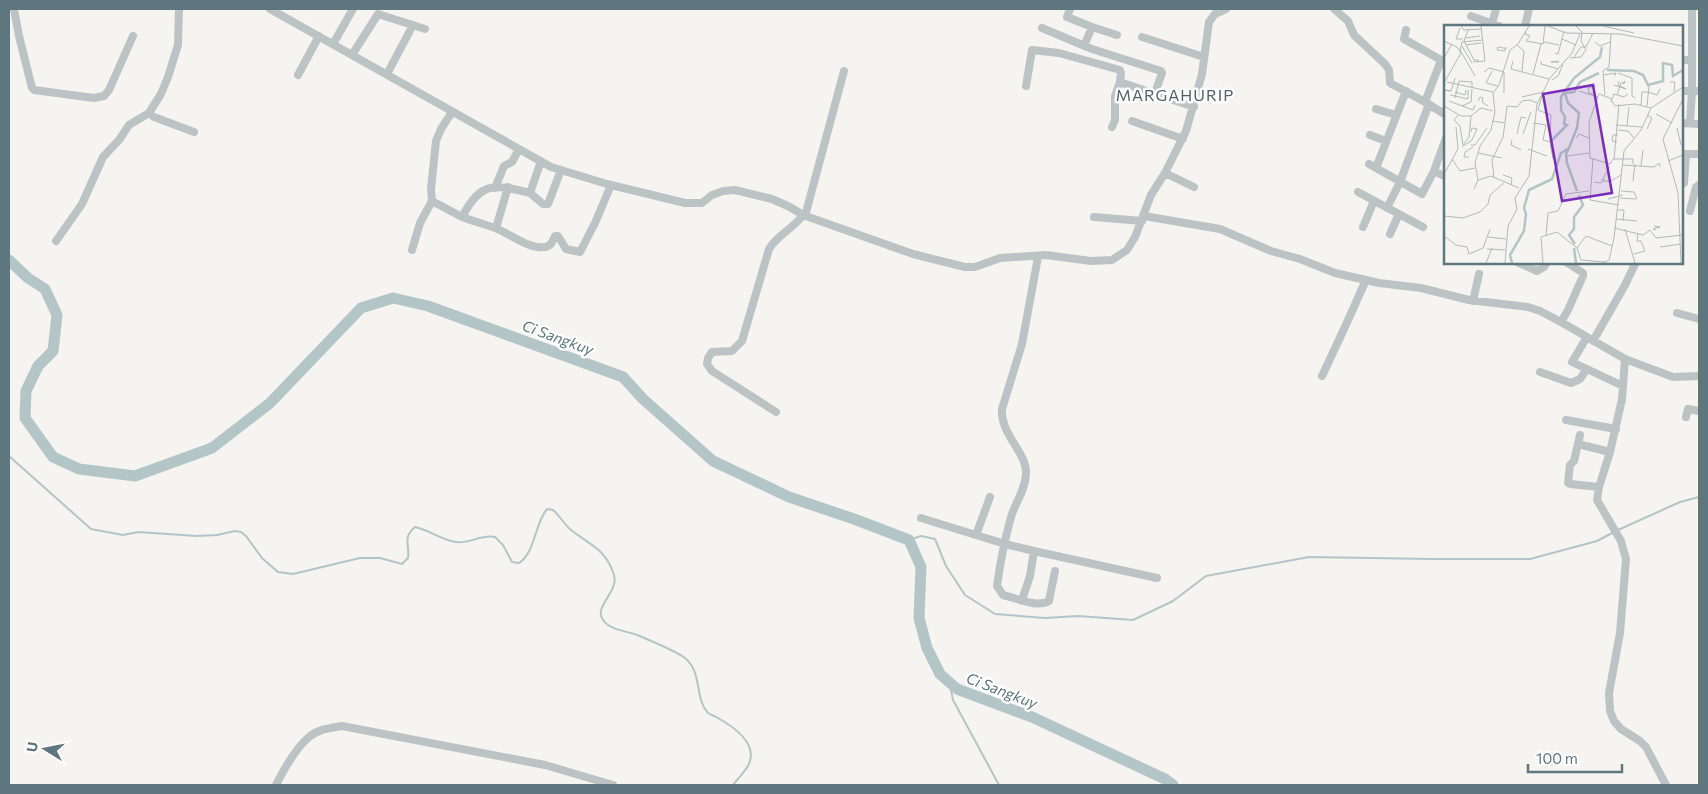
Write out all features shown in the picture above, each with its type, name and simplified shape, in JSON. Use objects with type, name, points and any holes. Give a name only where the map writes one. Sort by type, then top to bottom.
[{"type":"street","points":[[14,9],[27,72],[34,90],[94,98],[104,96],[109,90],[134,36]]},
{"type":"street","points":[[56,241],[82,204],[102,159],[129,125],[150,113],[161,94],[174,59],[179,34],[179,9]]},
{"type":"street","points":[[270,9],[551,167],[611,185],[694,204],[702,203],[712,195],[723,191],[736,190],[772,199],[790,207],[801,218],[913,254],[965,267],[975,267],[1000,258],[1046,255],[1103,261],[1112,260],[1127,250],[1143,218],[1151,196],[1183,139],[1194,107],[1202,74],[1209,22],[1215,14],[1226,9]]},
{"type":"street","points":[[333,44],[352,9]]},
{"type":"street","points":[[1070,9],[1067,17],[1116,35]]},
{"type":"street","points":[[1334,9],[1348,20],[1354,35],[1385,64],[1389,70],[1390,84],[1406,91],[1444,114]]},
{"type":"street","points":[[1471,16],[1496,25],[1496,9]]},
{"type":"street","points":[[1525,25],[1529,9]]},
{"type":"street","points":[[1690,123],[1696,91],[1692,60],[1692,9]]},
{"type":"street","points":[[352,55],[378,14],[426,30]]},
{"type":"street","points":[[387,74],[413,25]]},
{"type":"street","points":[[1084,46],[1092,27]]},
{"type":"street","points":[[1042,28],[1084,46],[1161,71],[1155,93]]},
{"type":"street","points":[[1683,29],[1692,29]]},
{"type":"street","points":[[1387,208],[1400,182],[1441,60],[1404,39],[1406,30]]},
{"type":"street","points":[[298,75],[319,36]]},
{"type":"street","points":[[1142,37],[1204,57]]},
{"type":"street","points":[[1026,86],[1032,50],[1059,53],[1120,70],[1120,82],[1115,96],[1112,127]]},
{"type":"street","points":[[1683,60],[1692,60]]},
{"type":"street","points":[[776,412],[718,375],[707,364],[708,358],[712,352],[732,351],[742,341],[769,250],[774,240],[801,218],[844,71]]},
{"type":"street","points":[[1120,82],[1194,107]]},
{"type":"street","points":[[1406,91],[1386,141],[1372,166],[1422,194],[1434,171],[1444,145]]},
{"type":"street","points":[[1683,91],[1696,91]]},
{"type":"street","points":[[1376,108],[1396,116]]},
{"type":"street","points":[[412,250],[420,223],[432,201],[431,190],[436,141],[452,112]]},
{"type":"street","points":[[150,113],[154,117],[194,132]]},
{"type":"street","points":[[1132,121],[1183,139]]},
{"type":"street","points":[[1683,123],[1699,124]]},
{"type":"street","points":[[1370,135],[1386,141]]},
{"type":"street","points":[[495,188],[504,166],[512,162],[519,149]]},
{"type":"street","points":[[1684,183],[1684,154],[1699,154]]},
{"type":"street","points":[[530,193],[540,161]]},
{"type":"street","points":[[462,217],[470,200],[484,190],[495,188],[508,188],[530,193],[543,204],[548,204],[561,170]]},
{"type":"street","points":[[1434,171],[1444,176]]},
{"type":"street","points":[[1165,173],[1194,187]]},
{"type":"street","points":[[432,201],[462,217],[496,228],[517,240],[538,248],[550,246],[555,236],[558,236],[566,249],[580,252],[611,185]]},
{"type":"street","points":[[1690,211],[1696,187],[1699,185]]},
{"type":"street","points":[[496,228],[508,188]]},
{"type":"street","points":[[1358,192],[1423,227]]},
{"type":"street","points":[[1363,227],[1374,201]]},
{"type":"street","points":[[1390,234],[1399,214]]},
{"type":"street","points":[[1094,217],[1143,218],[1220,230],[1272,251],[1300,259],[1327,271],[1366,280],[1421,288],[1473,301],[1524,306],[1540,311],[1561,322],[1625,359],[1673,377],[1699,376]]},
{"type":"street","points":[[1038,257],[1022,344],[1002,409],[1001,418],[1004,427],[1022,459],[1026,472],[1024,486],[1012,516],[997,586],[1003,595],[1035,603],[1045,603],[1049,601],[1055,571]]},
{"type":"street","points":[[1522,264],[1538,271],[1546,264]]},
{"type":"street","points":[[1561,322],[1583,276],[1583,273],[1569,264]]},
{"type":"street","points":[[1623,386],[1572,361],[1590,339],[1626,285],[1635,264]]},
{"type":"street","points":[[1473,301],[1479,274]]},
{"type":"street","points":[[1322,376],[1366,280]]},
{"type":"street","points":[[1677,313],[1699,319]]},
{"type":"street","points":[[1625,359],[1616,429],[1597,500],[1604,515],[1621,541],[1626,559],[1620,633],[1609,693],[1610,711],[1614,721],[1621,729],[1634,736],[1646,747],[1666,785]]},
{"type":"street","points":[[1540,372],[1571,383],[1580,380],[1587,369]]},
{"type":"street","points":[[1686,416],[1688,409],[1699,410]]},
{"type":"street","points":[[1566,420],[1616,429]]},
{"type":"street","points":[[1580,435],[1574,461],[1570,465],[1568,483],[1599,487]]},
{"type":"street","points":[[1578,444],[1610,452]]},
{"type":"street","points":[[976,535],[990,497]]},
{"type":"street","points":[[921,518],[1005,544],[1158,578]]},
{"type":"street","points":[[1022,600],[1030,576],[1034,551]]},
{"type":"street","points":[[276,785],[282,772],[309,736],[325,728],[342,726],[545,765],[613,785]]},
{"type":"waterway","name":"Ci Sangkuy","points":[[9,260],[28,278],[45,289],[57,315],[53,351],[38,366],[26,391],[25,418],[53,457],[79,469],[135,476],[212,448],[270,403],[361,308],[393,298],[428,306],[623,377],[643,399],[713,461],[789,497],[909,540],[921,567],[919,618],[927,648],[940,674],[957,689],[1032,717],[1165,779],[1173,785]]},
{"type":"waterway","points":[[9,456],[91,529],[123,535],[138,532],[197,536],[217,535],[235,531],[241,532],[262,558],[278,572],[293,574],[360,558],[380,558],[402,564],[408,558],[407,541],[415,527],[456,542],[466,542],[490,536],[495,537],[503,545],[512,562],[519,563],[532,545],[543,515],[547,509],[553,510],[571,530],[602,553],[611,566],[615,581],[601,610],[603,620],[614,628],[637,635],[685,658],[691,664],[694,671],[701,700],[708,713],[731,726],[743,736],[750,749],[751,756],[746,770],[733,785]]},
{"type":"waterway","points":[[1618,530],[1680,502],[1699,497]]},
{"type":"waterway","points":[[909,540],[921,536],[935,539],[946,566],[965,595],[995,614],[1045,618],[1078,616],[1133,620],[1173,601],[1206,576],[1309,557],[1530,559],[1597,541],[1614,532]]},
{"type":"waterway","points":[[952,685],[953,700],[999,785]]},
{"type":"district","name":"MARGAHURIP","points":[[1175,94]]}]
